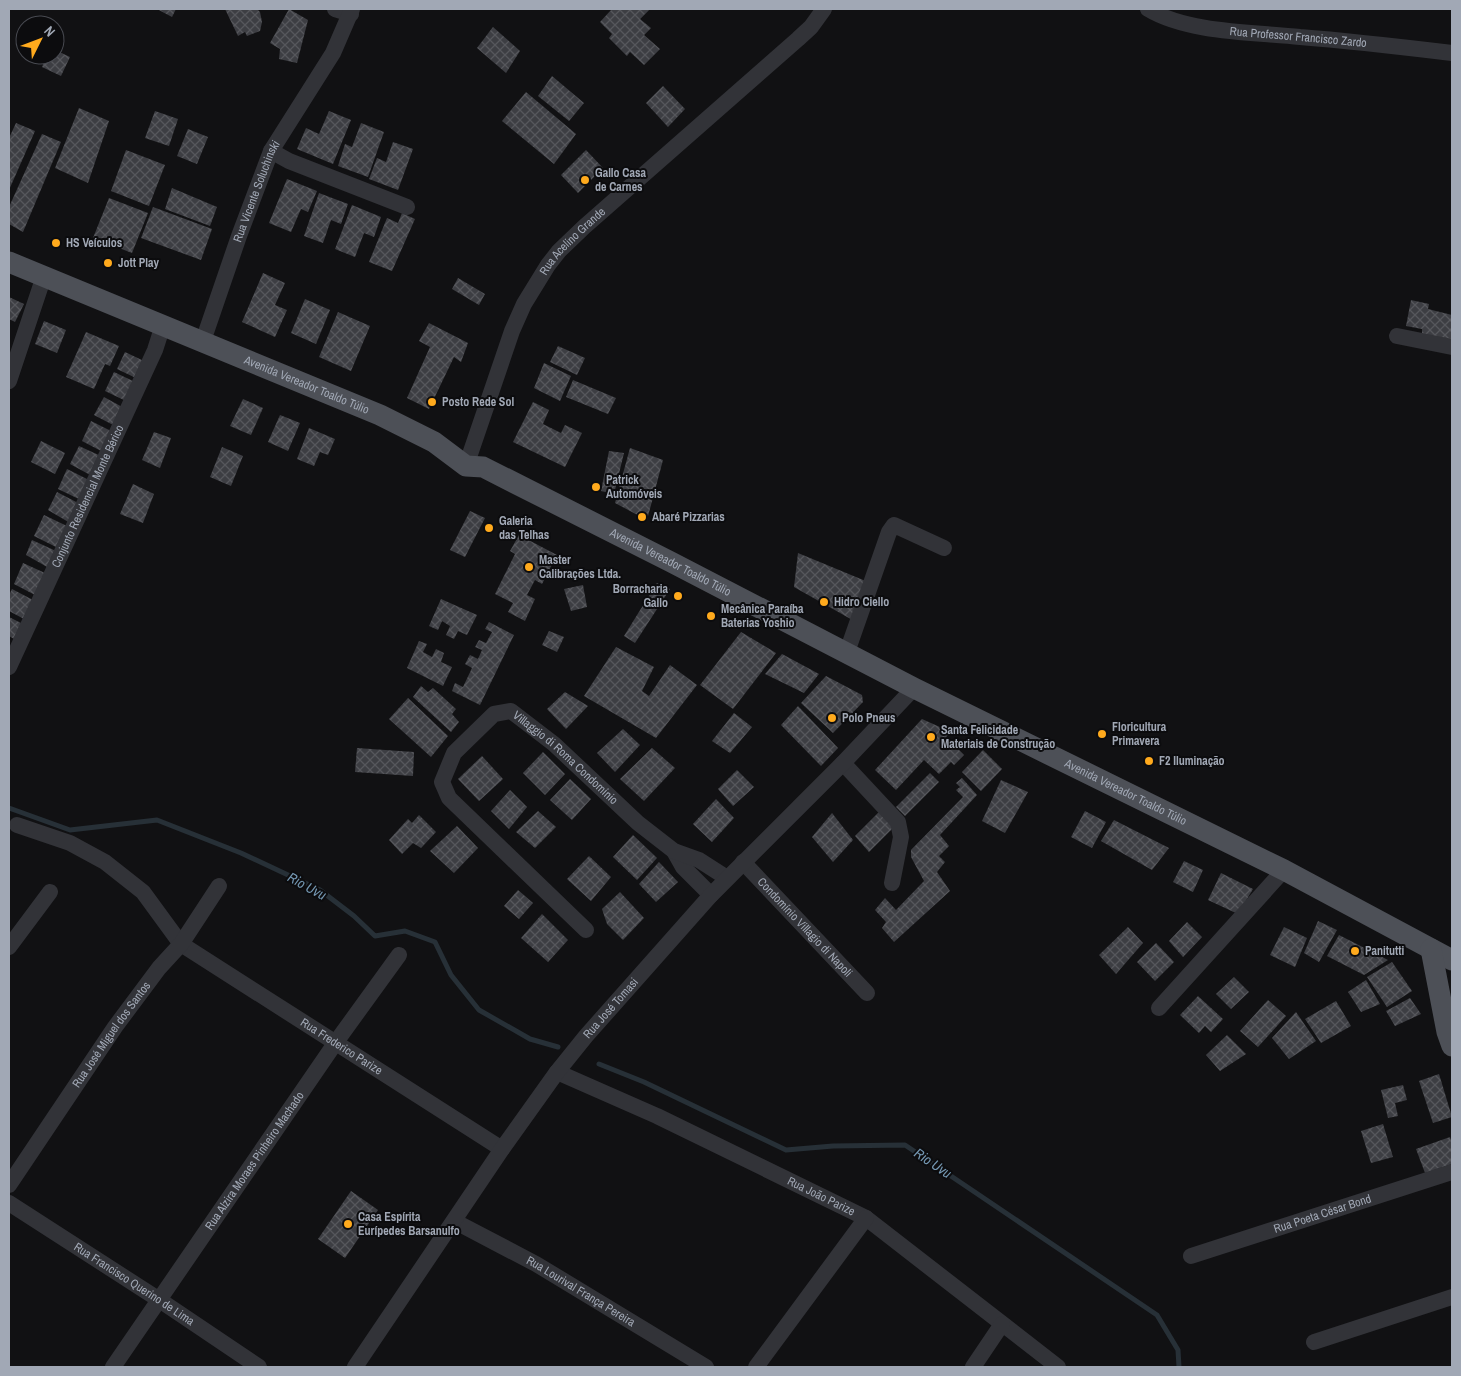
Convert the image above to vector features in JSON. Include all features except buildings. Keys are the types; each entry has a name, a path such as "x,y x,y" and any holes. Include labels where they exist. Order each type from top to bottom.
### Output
{"main road":[{"name":"Avenida Vereador Toaldo Túlio","path":"9,262 380,415 434,442 466,466 483,467 914,688 1284,870 1452,960"},
{"path":"1431,949 1447,1032 1452,1046"}],"street":[{"path":"335,9 351,11"},
{"name":"Rua Acelino Grande","path":"466,466 512,331 524,304 548,265 559,251 584,227 798,39 824,9"},
{"name":"Rua Professor Francisco Zardo","path":"1148,9 1162,17 1197,27 1452,53"},
{"name":"Rua Vicente Soluchinski","path":"204,341 239,236 271,151 333,53 351,11"},
{"path":"271,151 289,160 408,207"},
{"path":"9,381 44,276"},
{"name":"Conjunto Residencial Monte Bérico","path":"9,667 155,350 163,325"},
{"path":"1397,336 1452,347"},
{"path":"847,652 889,532 894,524 944,548"},
{"name":"Rua José Tomasi","path":"355,1367 502,1149 557,1072 586,1036 727,878 843,763 914,688"},
{"name":"Villaggio di Roma Condomínio","path":"586,930 448,798 442,782 454,753 494,714 511,710 554,744 638,823 674,851 699,860 727,878"},
{"path":"843,763 898,822 901,837 892,884"},
{"path":"17,825 70,843 105,862 142,892 181,944"},
{"name":"Villaggio di Roma Condomínio","path":"674,851 683,867 712,895"},
{"name":"Condomínio Villagio di Napoli","path":"743,862 867,993"},
{"path":"1159,1008 1284,870"},
{"name":"Rua José Miguel dos Santos","path":"9,1186 115,1027 159,968 181,944 219,886"},
{"path":"9,947 50,892"},
{"name":"Rua Frederico Parize","path":"181,944 502,1149"},
{"name":"Rua Alzira Moraes Pinheiro Machado","path":"113,1367 336,1042 399,955"},
{"name":"Rua João Parize","path":"557,1072 657,1116 866,1218 1058,1367"},
{"name":"Rua Poeta César Bond","path":"1191,1256 1452,1172"},
{"name":"Rua Francisco Querino de Lima","path":"9,1203 259,1367"},
{"path":"756,1367 866,1218"},
{"name":"Rua Lourival França Pereira","path":"454,1221 536,1264 706,1367"},
{"path":"1314,1342 1452,1297"},
{"path":"973,1367 1002,1324"}],"waterway":[{"name":"Rio Uvu","path":"9,808 70,830 157,820 241,853 320,890 354,916 375,936 405,931 435,942 451,975 479,1010 530,1039 558,1047"},
{"name":"Rio Uvu","path":"599,1064 644,1082 786,1150 833,1146 905,1145 1157,1315 1178,1350 1179,1367"}],"place":[{"name":"Gallo Casa de Carnes","path":"585,180"},
{"name":"HS Veículos","path":"56,243"},
{"name":"Jott Play","path":"108,263"},
{"name":"Posto Rede Sol","path":"432,402"},
{"name":"Patrick Automóveis","path":"596,487"},
{"name":"Abaré Pizzarias","path":"642,517"},
{"name":"Galeria das Telhas","path":"489,528"},
{"name":"Master Calibrações Ltda.","path":"529,567"},
{"name":"Borracharia Gallo","path":"678,596"},
{"name":"Hidro Ciello","path":"824,602"},
{"name":"Mecânica Paraíba Baterias Yoshio","path":"711,616"},
{"name":"Polo Pneus","path":"832,718"},
{"name":"Floricultura Primavera","path":"1102,734"},
{"name":"Santa Felicidade Materiais de Construção","path":"931,737"},
{"name":"F2 Iluminação","path":"1149,761"},
{"name":"Panitutti","path":"1355,951"},
{"name":"Casa Espírita Eurípedes Barsanulfo","path":"348,1224"}]}
